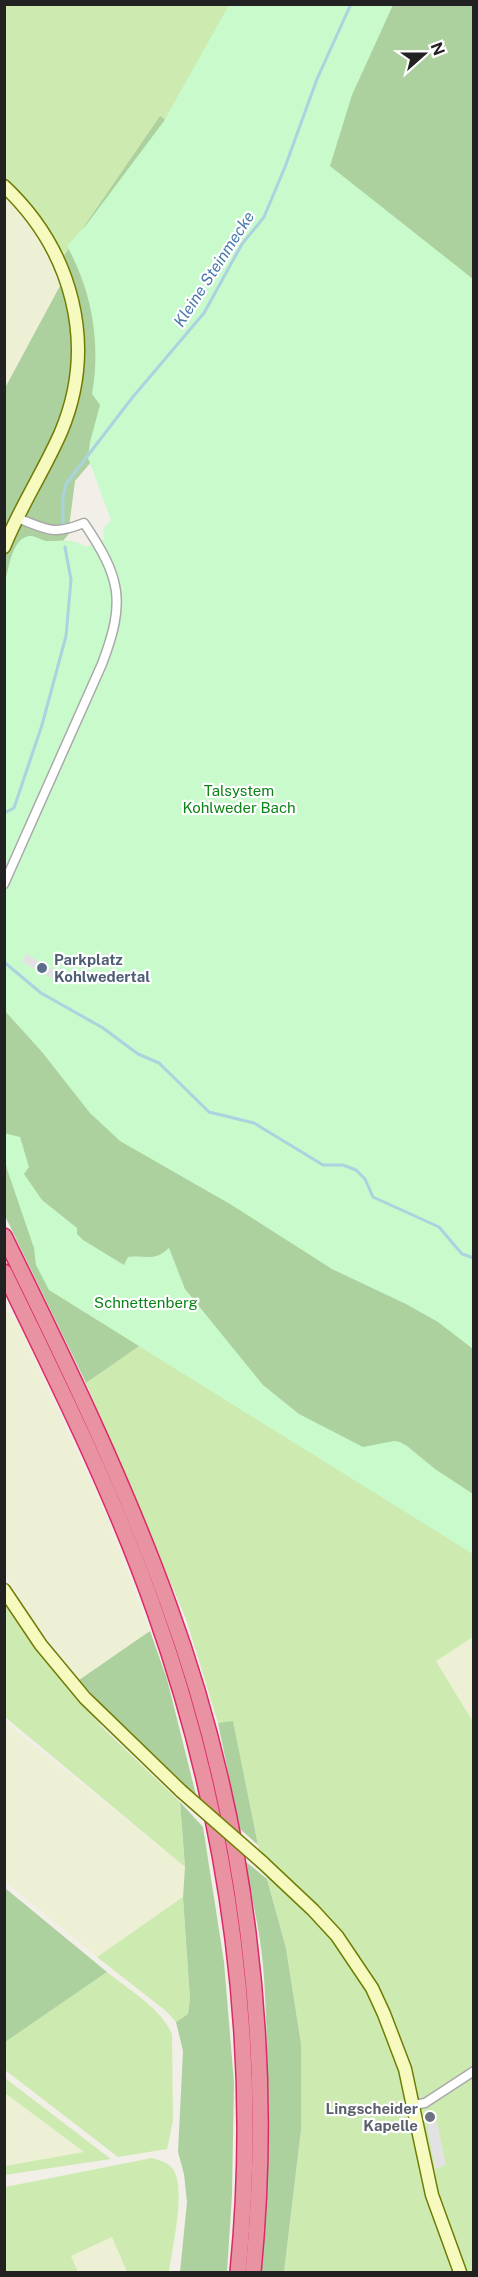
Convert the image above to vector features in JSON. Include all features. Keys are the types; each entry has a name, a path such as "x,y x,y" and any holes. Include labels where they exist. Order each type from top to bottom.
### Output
{"highway":[{"path":"4,1236 76,1383 145,1541 190,1668 214,1755 238,1865 255,1999 260,2134 253,2272"},
{"path":"4,1272 61,1389 147,1589 176,1674 210,1803 233,1935 243,2057 244,2158 238,2272"}],"street":[{"path":"4,186 39,226 60,262 74,303 79,347 76,383 66,417 4,547"},
{"path":"4,884 102,664 114,632 118,607 110,565 84,523 69,529 54,531 16,518"},
{"path":"4,1590 41,1645 104,1719 313,1910 337,1936 372,1988 405,2069 432,2195 460,2272"},
{"path":"413,2105 425,2103 474,2072"}],"green space":[{"path":"4,5 340,5 57,266 20,209 5,197"},
{"name":"Talsystem Kohlweder Bach","path":"229,5 393,5 352,95 330,166 473,279 473,1349 438,1322 332,1269 230,1204 120,1141 90,1113 42,1052 5,1011 5,582 12,553 25,537 32,536 48,541 72,541 86,547 104,539 103,529 111,520 88,458 100,405 92,394 95,375 95,337 92,318 83,281 67,246 87,224 164,121"},
{"path":"340,5 473,5 473,1087 241,286 75,481 68,535 22,590 5,580 5,388 61,284 57,266 160,116 256,183"},
{"path":"5,197 20,209 57,266 61,284 5,388"},
{"path":"5,957 473,1229 473,1546 142,1344 86,1383 5,1216"},
{"name":"Schnettenberg","path":"4,1133 20,1137 29,1167 24,1174 42,1200 77,1228 77,1234 83,1240 124,1265 128,1257 159,1255 169,1248 185,1289 263,1385 299,1414 363,1447 400,1442 473,1494 473,1554 49,1290 36,1265 34,1248 7,1169"},
{"path":"4,1306 19,1325 107,1517 150,1631 79,1680 26,1611 5,1573"},
{"path":"141,1344 473,1546 473,1637 436,1661 473,1722 473,2272 284,2272 301,2130 301,2044 286,1948 258,1845 233,1722 218,1723 186,1619 86,1383"},
{"path":"4,1599 39,1651 103,1728 180,1802 185,1867 5,1717"},
{"path":"150,1631 167,1679 196,1795 112,1716 79,1680"},
{"path":"473,1637 473,1722 436,1661"},
{"path":"4,1721 185,1867 183,1897 97,1957 5,1882"},
{"path":"233,1721 258,1845 240,1829 218,1723"},
{"path":"180,1802 203,1827 224,1962 234,2083 232,2195 227,2272 180,2272 187,2202 184,2174 178,2152 183,2051 176,2022 188,2014 190,1999 183,1897 185,1867"},
{"path":"245,1861 267,1879 286,1948 301,2044 301,2130 284,2272 259,2272 265,2157 267,2042 262,1952"},
{"path":"5,1888 107,1972 4,2042"},
{"path":"183,1897 190,1999 188,2014 176,2022 166,2011 97,1957"},
{"path":"107,1972 152,2007 167,2024 172,2034 173,2121 167,2149 118,2157 5,2070 4,2042"},
{"path":"4,2078 111,2159 5,2175 5,2166 84,2152 5,2093"},
{"path":"5,2093 84,2153 5,2166"},
{"path":"152,2158 171,2167 178,2182 178,2207 169,2272 127,2272 112,2237 71,2256 78,2272 5,2272 5,2187"},
{"path":"112,2237 127,2272 78,2272 70,2256"}],"shaded area":[{"name":"Parkplatz Kohlwedertal","path":"26,954 61,975 57,981 22,962"},
{"path":"437,2122 446,2165 435,2169 427,2125"}],"waterway":[{"name":"Kleine Steinmecke","path":"63,523 63,497 66,484 132,398 204,313 242,244 264,217 317,79 351,4"},
{"name":"Kleine Steinmecke","path":"4,813 14,808 42,725 66,636 71,580 65,547"},
{"path":"4,962 41,993 103,1028 138,1054 159,1063 209,1112 254,1123 323,1165 343,1165 356,1170 365,1179 373,1197 439,1227 462,1254 474,1258"}],"place":[{"name":"Parkplatz Kohlwedertal","path":"42,968"},
{"name":"Lingscheider Kapelle","path":"430,2117"}]}
